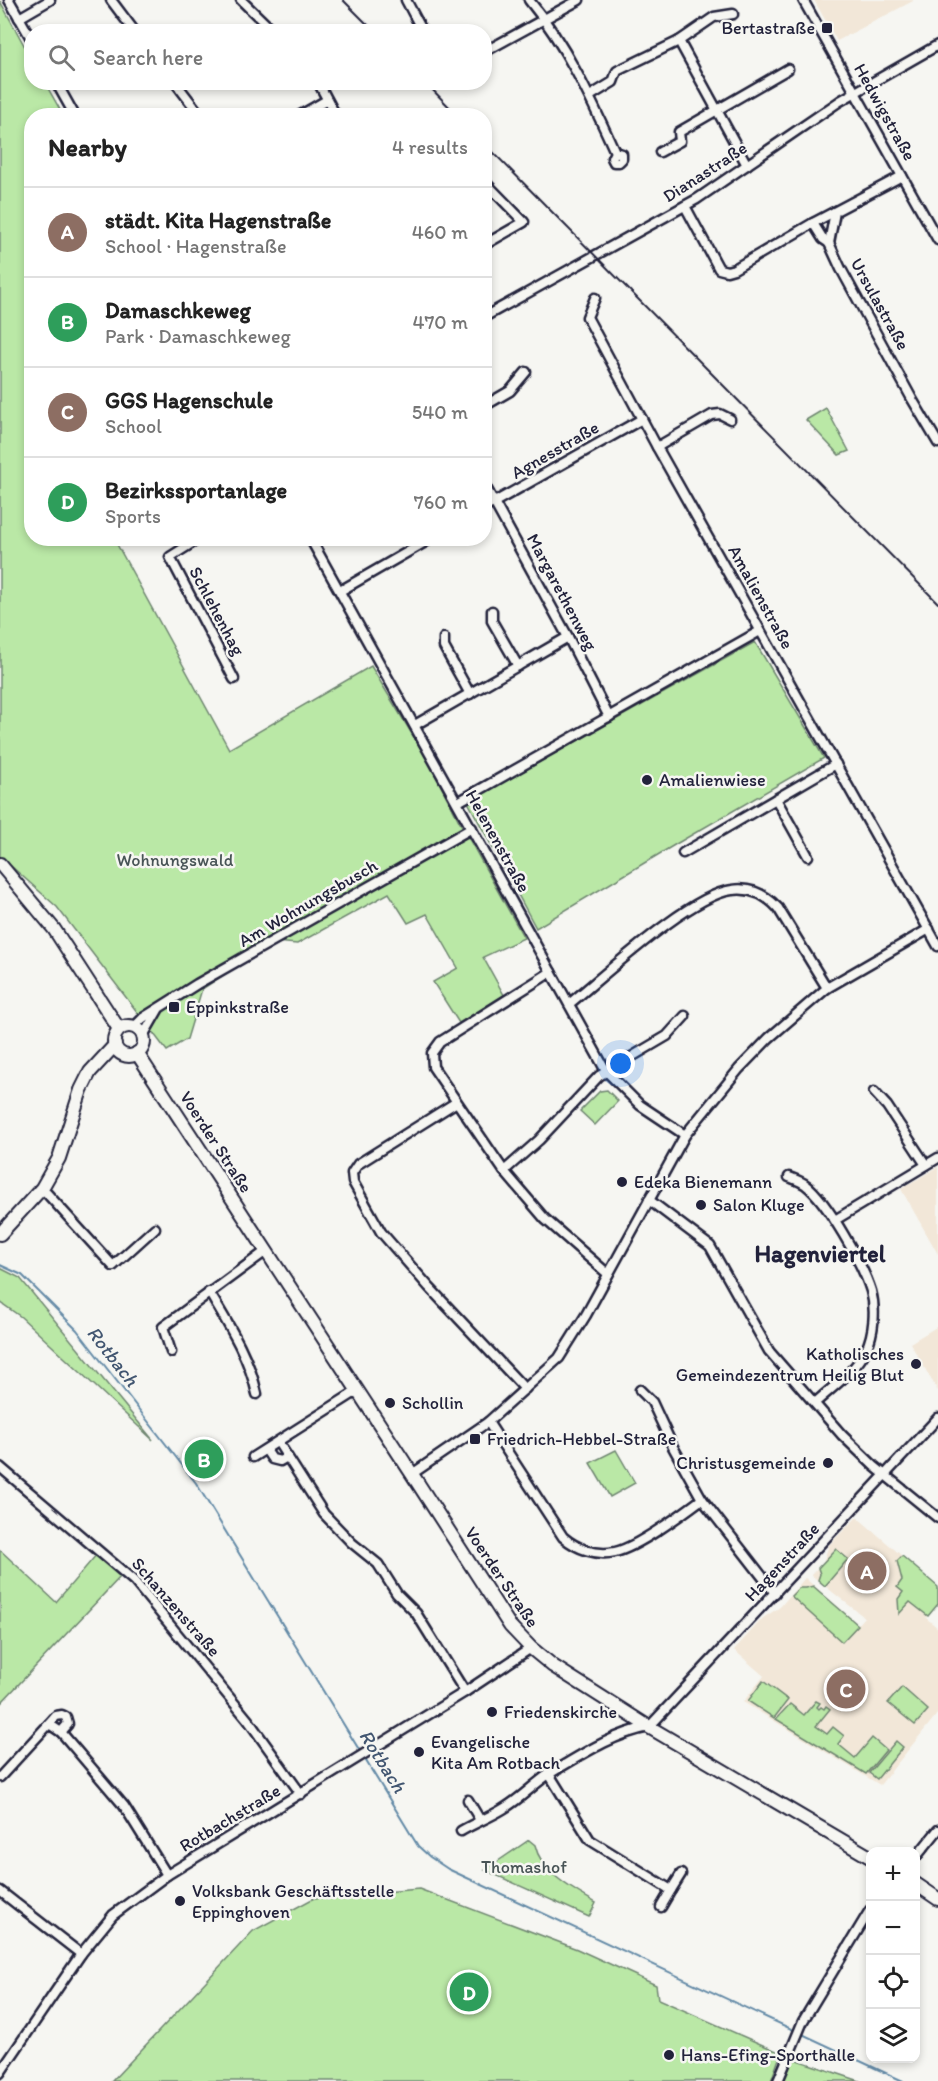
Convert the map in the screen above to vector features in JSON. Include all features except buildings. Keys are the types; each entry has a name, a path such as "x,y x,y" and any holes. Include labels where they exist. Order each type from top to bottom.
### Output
{"main road":[{"path":"0,864 54,929 120,1029"},
{"path":"126,1026 138,1031 143,1045 137,1053 130,1055 118,1049 114,1036 120,1029 126,1026"},
{"path":"0,1234 42,1188 59,1158 81,1090 90,1072 118,1049"},
{"name":"Voerder Straße","path":"137,1053 510,1626 531,1648 553,1666 649,1727 866,1855"},
{"path":"920,1887 938,1899"}],"street":[{"path":"9,0 24,26"},
{"path":"19,18 50,0"},
{"path":"111,0 129,24"},
{"path":"241,0 266,24"},
{"path":"406,0 419,24"},
{"path":"529,0 545,19 590,96 615,152"},
{"path":"492,48 579,0"},
{"name":"Hedwigstraße","path":"803,0 938,240"},
{"path":"590,96 613,82 617,71 679,41 714,17 733,14"},
{"path":"679,41 747,165"},
{"name":"Dianastraße","path":"492,313 685,206 855,93 938,45"},
{"path":"660,152 680,141 679,132 788,69"},
{"path":"60,90 71,108"},
{"path":"181,90 195,108"},
{"path":"322,90 332,108"},
{"path":"312,108 327,99"},
{"path":"685,206 719,269 727,271 902,176"},
{"path":"492,189 524,222 492,240"},
{"path":"829,243 835,212"},
{"name":"Ursulastraße","path":"813,223 823,239 829,243 841,269 938,443"},
{"name":"Amalienstraße","path":"595,298 587,318 657,447 938,946"},
{"path":"492,401 510,391 526,372"},
{"path":"657,447 712,415 720,414 730,419"},
{"name":"Agnesstraße","path":"492,504 642,419"},
{"name":"Margarethenweg","path":"492,497 609,717"},
{"name":"Schlehenhag","path":"187,546 170,557 234,679"},
{"name":"Helenenstraße","path":"315,546 416,725 606,1071 640,1105 685,1135"},
{"path":"340,591 418,546"},
{"path":"492,611 492,621 518,666"},
{"path":"458,802 760,631"},
{"path":"416,725 568,637"},
{"path":"444,638 444,647 470,694"},
{"path":"683,853 836,764"},
{"path":"776,799 808,856"},
{"name":"Am Wohnungsbusch","path":"138,1031 160,1007 472,828"},
{"path":"569,1004 669,922 710,897 731,890 758,892 778,908 827,988"},
{"path":"412,1474 488,1422 559,1358 586,1315 685,1135 746,1062 769,1038 827,988 928,929"},
{"path":"551,972 440,1042 432,1053 433,1067 455,1103 504,1171 545,1219 608,1274"},
{"path":"504,1171 540,1140 599,1076 667,1036 685,1016"},
{"path":"874,1092 887,1106 926,1165"},
{"path":"455,1103 358,1164 352,1173 353,1182 381,1232 429,1287 525,1389"},
{"path":"836,1220 938,1158"},
{"path":"789,1177 806,1185 836,1220 871,1291 873,1308 872,1333 865,1352 848,1372 814,1403"},
{"path":"42,1188 113,1266 155,1228"},
{"path":"649,1200 710,1246 769,1351 842,1435 885,1475 938,1518"},
{"path":"171,1352 163,1327 266,1251"},
{"path":"209,1292 236,1336 254,1378 257,1394"},
{"path":"640,1389 652,1402 702,1499 775,1593"},
{"path":"253,1457 357,1391"},
{"name":"Hagenstraße","path":"649,1727 938,1418"},
{"path":"488,1422 563,1537 573,1545 601,1553 616,1552 669,1523 702,1499"},
{"path":"278,1442 324,1514 352,1543 378,1564 397,1594 416,1613 465,1692"},
{"path":"266,1450 272,1459 280,1461 287,1457"},
{"name":"Schanzenstraße","path":"0,1467 134,1581 248,1720 301,1794"},
{"name":"Rotbachstraße","path":"0,2073 81,1954 113,1916 167,1875 465,1692 531,1648"},
{"path":"0,1777 56,1716 64,1716 68,1724 61,1732"},
{"path":"49,1724 61,1732 123,1806 167,1875"},
{"path":"461,1831 502,1810 549,1774 587,1751 629,1730 649,1727"},
{"path":"549,1774 590,1840 671,1890"},
{"path":"468,1800 480,1820"},
{"path":"920,1851 938,1830"},
{"path":"660,1907 681,1874"},
{"path":"0,1891 81,1954"},
{"path":"778,2081 801,2023 866,1917"}],"shaded area":[{"path":"814,0 913,0 913,1 837,41"},
{"path":"938,1167 938,1254 901,1189"},
{"path":"938,1326 938,1391 910,1343"},
{"path":"857,1517 938,1587 938,1604 926,1618 938,1628 938,1713 880,1785 743,1702 764,1676 734,1650 763,1618 780,1607 805,1578 858,1624 864,1617 811,1575 823,1562 829,1545"}],"green space":[{"name":"Wohnungswald","path":"0,1 24,45 24,90 49,90 59,108 24,108 24,546 118,546 229,749 371,666 427,759 524,938 483,957 504,995 459,1023 433,982 458,968 427,914 408,923 389,893 297,944 275,942 202,989 187,1039 167,1051 57,907 11,866 0,869"},
{"path":"826,408 849,451 839,455 806,420"},
{"name":"Amalienwiese","path":"755,642 824,758 536,928 468,802"},
{"path":"607,1090 618,1101 595,1125 580,1111 600,1091"},
{"path":"0,1268 20,1278 153,1440 21,1317 0,1302"},
{"path":"203,1443 221,1466 205,1475 189,1452"},
{"path":"616,1450 635,1483 610,1497 590,1463"},
{"path":"836,1549 848,1559 825,1586 818,1580 820,1574 818,1568"},
{"path":"0,1550 56,1602 97,1554 121,1576 0,1704"},
{"path":"902,1556 938,1587 938,1604 928,1616 910,1602 899,1614 898,1599 903,1592 897,1587 902,1580 897,1561"},
{"path":"813,1586 858,1625 842,1642 791,1596 799,1588"},
{"path":"763,1681 788,1700 774,1718 748,1701"},
{"path":"902,1687 928,1710 915,1725 888,1703"},
{"path":"816,1701 820,1703 817,1707 819,1709 821,1707 824,1709 826,1706 830,1709 816,1726 827,1734 833,1727 844,1736 838,1744 855,1758 872,1738 886,1750 866,1774 776,1719 790,1704 804,1715"},
{"path":"896,1741 903,1747 877,1779 869,1773"},
{"name":"Thomashof","path":"529,1840 535,1845 538,1855 551,1872 596,1903 589,1917 485,1870"},
{"path":"419,1889 577,1949 656,1985 658,1999 781,2053 771,2081 112,2081 253,1931 314,1898"},
{"path":"791,2058 860,2081 782,2081"}],"waterway":[{"name":"Rotbach","path":"0,1265 22,1275 77,1330 196,1483 418,1846 430,1857 448,1869 903,2081"}],"railway":[{"path":"343,0 367,24"},
{"path":"433,90 450,108"},
{"path":"492,151 938,603"}],"place":[{"name":"Bertastraße","path":"827,28"},
{"name":"Amalienwiese","path":"647,780"},
{"name":"Eppinkstraße","path":"174,1007"},
{"name":"Edeka Bienemann","path":"622,1182"},
{"name":"Salon Kluge","path":"701,1205"},
{"name":"Katholisches Gemeindezentrum Heilig Blut","path":"916,1364"},
{"name":"Schollin","path":"390,1403"},
{"name":"Friedrich-Hebbel-Straße","path":"475,1439"},
{"name":"Damaschkeweg","path":"204,1459"},
{"name":"Christusgemeinde","path":"828,1463"},
{"name":"städt. Kita Hagenstraße","path":"867,1571"},
{"name":"GGS Hagenschule","path":"846,1689"},
{"name":"Friedenskirche","path":"492,1712"},
{"name":"Evangelische Kita Am Rotbach","path":"419,1752"},
{"name":"Volksbank Geschäftsstelle Eppinghoven","path":"180,1901"},
{"name":"Bezirkssportanlage","path":"469,1992"},
{"name":"Hans-Efing-Sporthalle","path":"669,2055"}],"district":[{"name":"Hagenviertel","path":"820,1253"}]}
